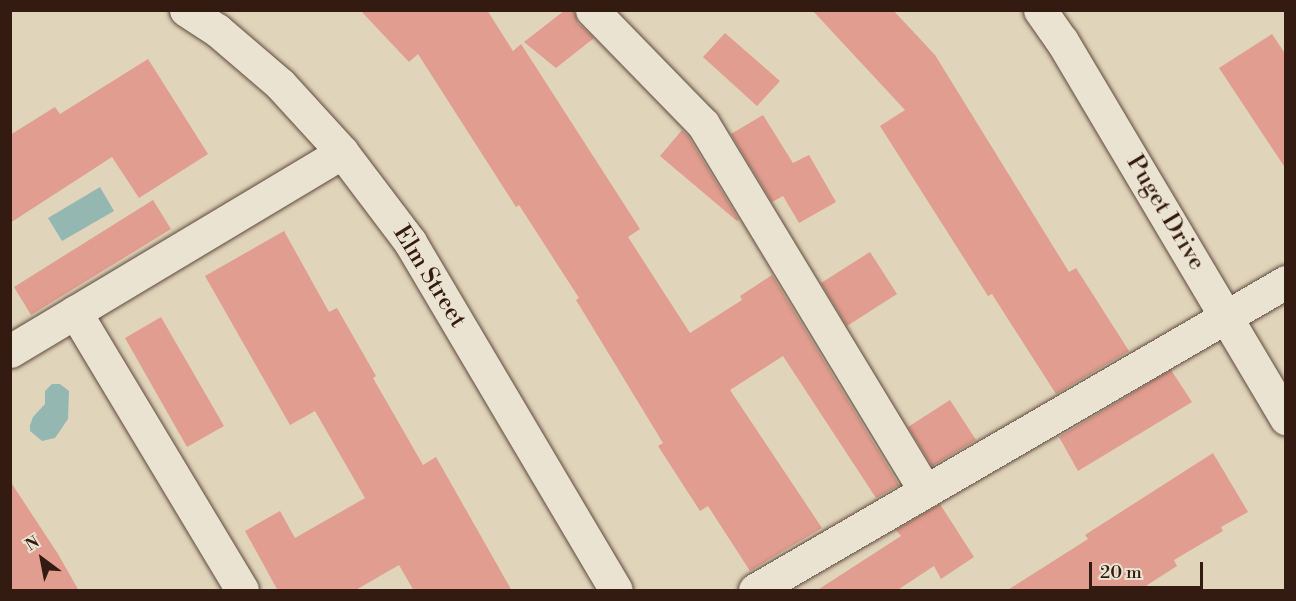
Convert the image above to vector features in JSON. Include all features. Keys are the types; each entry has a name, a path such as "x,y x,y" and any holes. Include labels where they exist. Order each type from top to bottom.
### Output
{"street":[{"name":"Elm Street","path":"186,10 217,30 280,84 342,152 410,242 616,591"},
{"path":"592,10 703,124 925,491"},
{"name":"Puget Drive","path":"1040,10 1062,41 1286,418"},
{"path":"10,351 342,152"},
{"path":"755,591 1286,282"},
{"path":"75,312 242,591"}],"water":[{"path":"100,187 114,211 62,241 48,218"},
{"path":"52,384 60,384 69,391 68,419 55,438 42,441 30,431 30,425 33,417 45,404 45,391"}],"building":[{"path":"360,10 487,10 513,51 521,44 640,229 628,237 690,333 742,300 740,296 772,275 899,485 876,498 783,356 730,390 822,528 750,571 708,506 700,511 658,446 663,443 576,300 579,298 519,205 516,207 418,54 409,62"},
{"path":"565,10 574,10 578,23 594,38 556,68 524,42"},
{"path":"812,10 893,10 935,55 1069,272 1076,268 1129,351 1056,394 992,294 988,296 880,126 905,110"},
{"path":"725,33 780,81 757,106 703,57"},
{"path":"1272,34 1286,55 1286,169 1219,68"},
{"path":"148,59 208,154 139,198 112,157 10,223 10,135 55,107 60,114"},
{"path":"763,115 793,163 809,155 836,202 799,223 783,196 772,202 731,134"},
{"path":"682,130 688,136 739,220 737,221 660,156"},
{"path":"153,200 171,229 31,315 14,287"},
{"path":"284,231 329,312 337,308 376,376 373,378 423,465 436,457 512,591 414,591 399,565 354,591 278,591 245,531 280,511 295,538 365,498 315,411 290,425 205,276"},
{"path":"870,252 897,294 847,326 821,283"},
{"path":"161,317 224,426 187,447 125,338"},
{"path":"1171,370 1192,402 1078,471 1059,437"},
{"path":"950,400 976,440 932,466 908,427"},
{"path":"1213,453 1248,512 1221,527 1223,531 1174,560 1177,566 1138,591 1006,591 1088,539 1085,535"},
{"path":"10,481 58,554 79,591 10,591"},
{"path":"940,504 974,557 941,579 934,566 896,591 816,591 901,536 896,530"}]}
